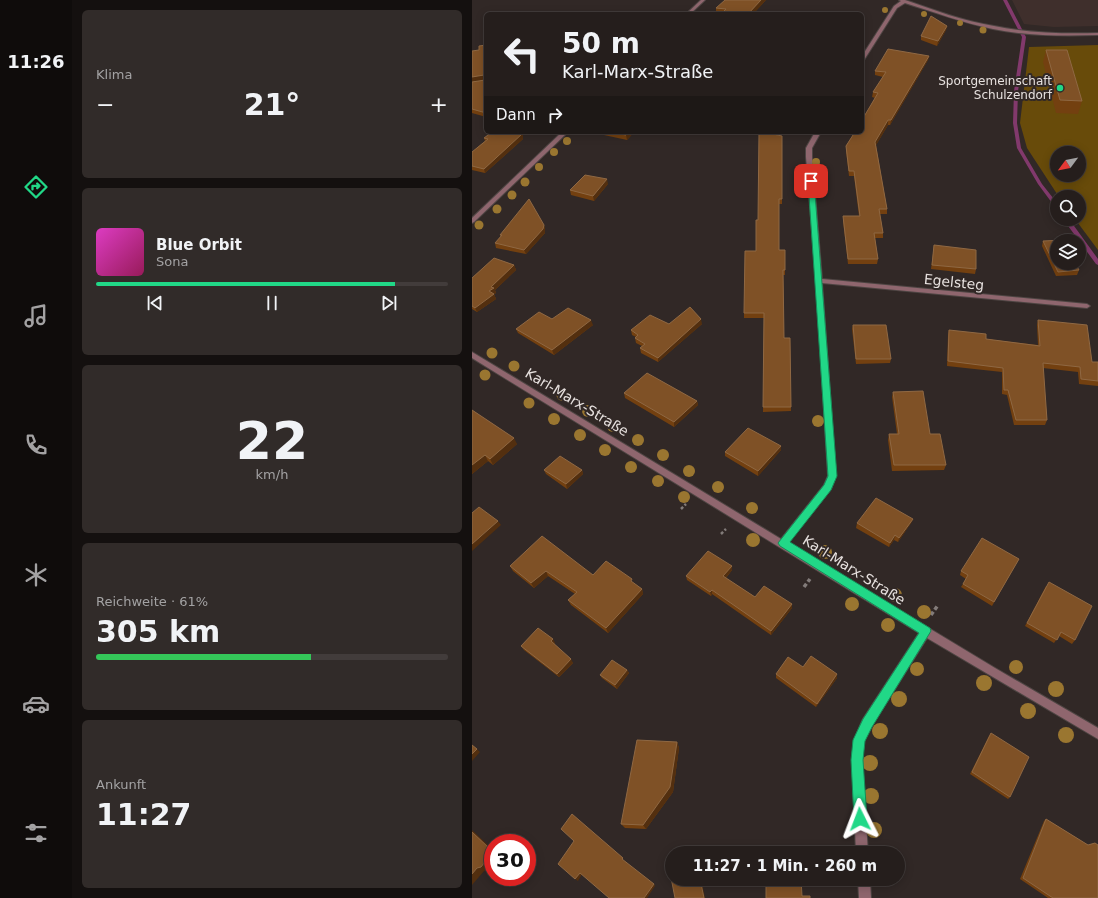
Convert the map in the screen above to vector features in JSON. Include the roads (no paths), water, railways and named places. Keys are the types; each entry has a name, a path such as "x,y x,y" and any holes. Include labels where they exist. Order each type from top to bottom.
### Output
{"street":[{"path":"690,12 703,0"},
{"path":"864,57 895,7 903,1 982,26 1040,34 1098,34"},
{"path":"472,222 563,134"},
{"path":"783,543 828,487 832,476 809,157 809,148 817,134"},
{"name":"Egelsteg","path":"819,281 1087,306"},
{"name":"Karl-Marx-Straße","path":"472,355 1098,734"},
{"path":"862,846 857,760 859,740 867,723 926,631"},
{"path":"864,886 865,898"}],"waterway":[{"path":"1005,0 1024,37 1016,91 1015,123 1019,148 1040,184 1050,197"},
{"path":"1071,226 1098,263"}],"place":[{"name":"Sportgemeinschaft Schulzendorf","path":"1060,88"}]}
